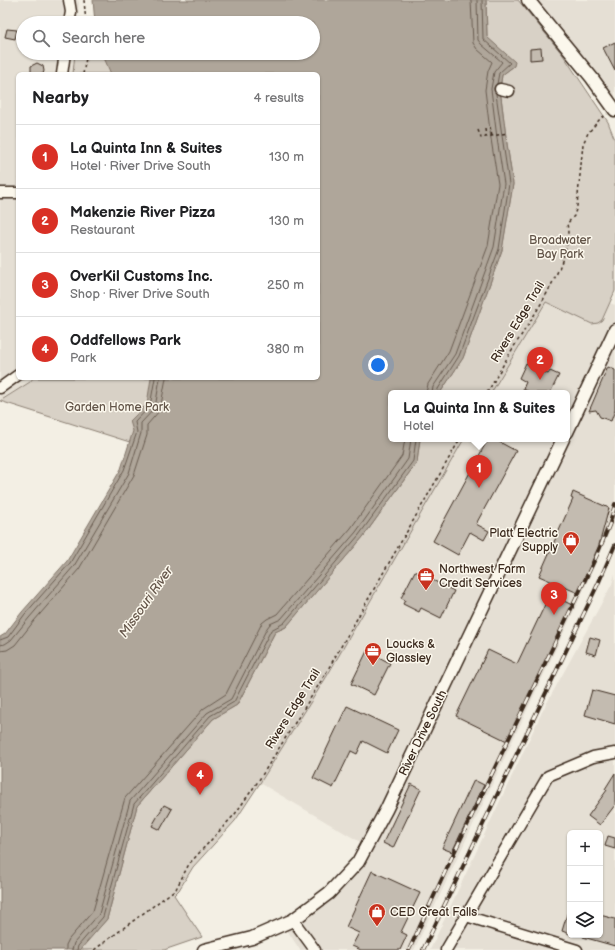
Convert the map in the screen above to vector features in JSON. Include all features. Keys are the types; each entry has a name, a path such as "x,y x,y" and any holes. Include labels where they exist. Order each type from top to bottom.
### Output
{"main road":[{"path":"528,0 592,78 615,109"},
{"path":"570,426 615,330"},
{"name":"River Drive South","path":"204,950 252,938 293,920 329,893 358,862 389,804 562,442"}],"street":[{"path":"69,0 70,16"},
{"path":"62,72 64,60"},
{"path":"0,193 16,193"},
{"path":"0,388 16,376"},
{"path":"446,950 548,776 593,757 615,753"},
{"path":"466,916 577,950"},
{"path":"293,920 315,950"}],"path":[{"path":"84,0 85,16"},
{"path":"83,72 86,60"},
{"name":"Rivers Edge Trail","path":"489,390 512,349 540,307 559,266 568,242 569,232 567,224 574,216 585,138 600,119 615,109"},
{"path":"490,127 492,136"},
{"path":"484,129 487,137"},
{"path":"478,130 481,138 508,132"},
{"name":"Rivers Edge Trail","path":"94,950 176,889 189,864 235,814 259,780 323,678 458,442"}],"shaded area":[{"path":"0,0 78,0 78,16 16,16 16,60 75,60 74,72 16,72 16,380 32,380 0,400"},
{"path":"528,0 615,0 615,110"},
{"path":"546,302 592,324 602,320 610,303 615,305 615,518 581,596 414,950 300,950 283,924 329,893 367,846 260,783 327,676 462,442 570,442 570,390 493,390"},
{"path":"615,574 615,950 430,950 542,712 612,584"}],"green space":[{"name":"Broadwater Bay Park","path":"486,0 518,0 563,55 608,122 615,140 615,291 602,320 598,323 592,324 546,302 493,390 442,390 463,358 502,250 513,184 500,89 502,75 514,66 487,37"},
{"path":"74,60 114,60 119,72 73,72"},
{"name":"Garden Home Park","path":"32,380 159,380 136,444 0,401"},
{"path":"420,442 462,442 327,676 260,783 235,821 193,867 179,890 174,895 202,937 164,950 75,950 80,949 107,919 137,806 213,719 237,705 275,632 286,627 363,537 417,462"}],"water":[{"name":"Missouri River","path":"93,0 486,0 487,37 515,62 514,66 502,75 500,89 513,184 502,250 463,358 442,390 388,390 388,442 420,442 417,462 363,537 286,627 275,632 237,705 213,719 137,806 107,919 80,950 0,950 0,637 5,634 22,612 67,561 121,469 133,431 130,421 147,404 151,380 320,380 320,72 110,72 105,60 320,60 320,16 94,16"}],"building":[{"path":"7,29 16,30 15,39 5,37"},
{"path":"615,42 615,71 603,48"},
{"path":"541,48 542,59 530,60 530,49"},
{"path":"37,63 43,66 44,72 31,72 31,66"},
{"path":"526,363 548,374 550,371 559,375 552,390 525,390 523,389 526,382 519,378"},
{"path":"608,367 615,370 615,410 611,421 600,417 596,410 589,411"},
{"path":"486,442 500,442 516,451 476,524 489,531 484,540 470,532 458,555 433,541"},
{"path":"573,492 609,508 599,545 578,593 539,576 573,499 571,498"},
{"path":"415,571 454,591 441,618 421,608 419,612 403,604 405,600 401,598"},
{"path":"550,594 572,605 507,741 456,716 488,650 517,664"},
{"path":"590,637 600,640 596,655 586,652"},
{"path":"367,651 390,663 374,695 351,684"},
{"path":"592,690 615,696 615,724 585,715"},
{"path":"347,706 398,730 387,753 363,741 357,754 351,751 333,788 313,778"},
{"path":"615,773 615,805 600,825 588,816 607,790 605,789"},
{"path":"474,780 484,785 452,852 442,848"},
{"path":"411,784 421,789 393,848 383,843"},
{"path":"164,805 172,809 160,830 152,826"},
{"path":"608,836 615,838 615,849 605,846"},
{"path":"372,871 420,893 401,932 407,935 400,950 361,950 352,946 359,933 346,927"},
{"path":"567,914 567,933 562,931"},
{"path":"603,916 615,919 615,946 587,938 603,938"}],"railway":[{"path":"409,950 597,555 610,523 615,504"},
{"path":"423,950 598,584 615,545"}],"place":[{"name":"Makenzie River Pizza","path":"540,380"},
{"name":"La Quinta Inn & Suites","path":"479,488"},
{"name":"Platt Electric Supply","path":"571,555"},
{"name":"Northwest Farm Credit Services","path":"426,591"},
{"name":"OverKil Customs Inc.","path":"554,615"},
{"name":"Loucks & Glassley","path":"373,666"},
{"name":"Oddfellows Park","path":"200,795"},
{"name":"CED Great Falls","path":"377,927"}]}
